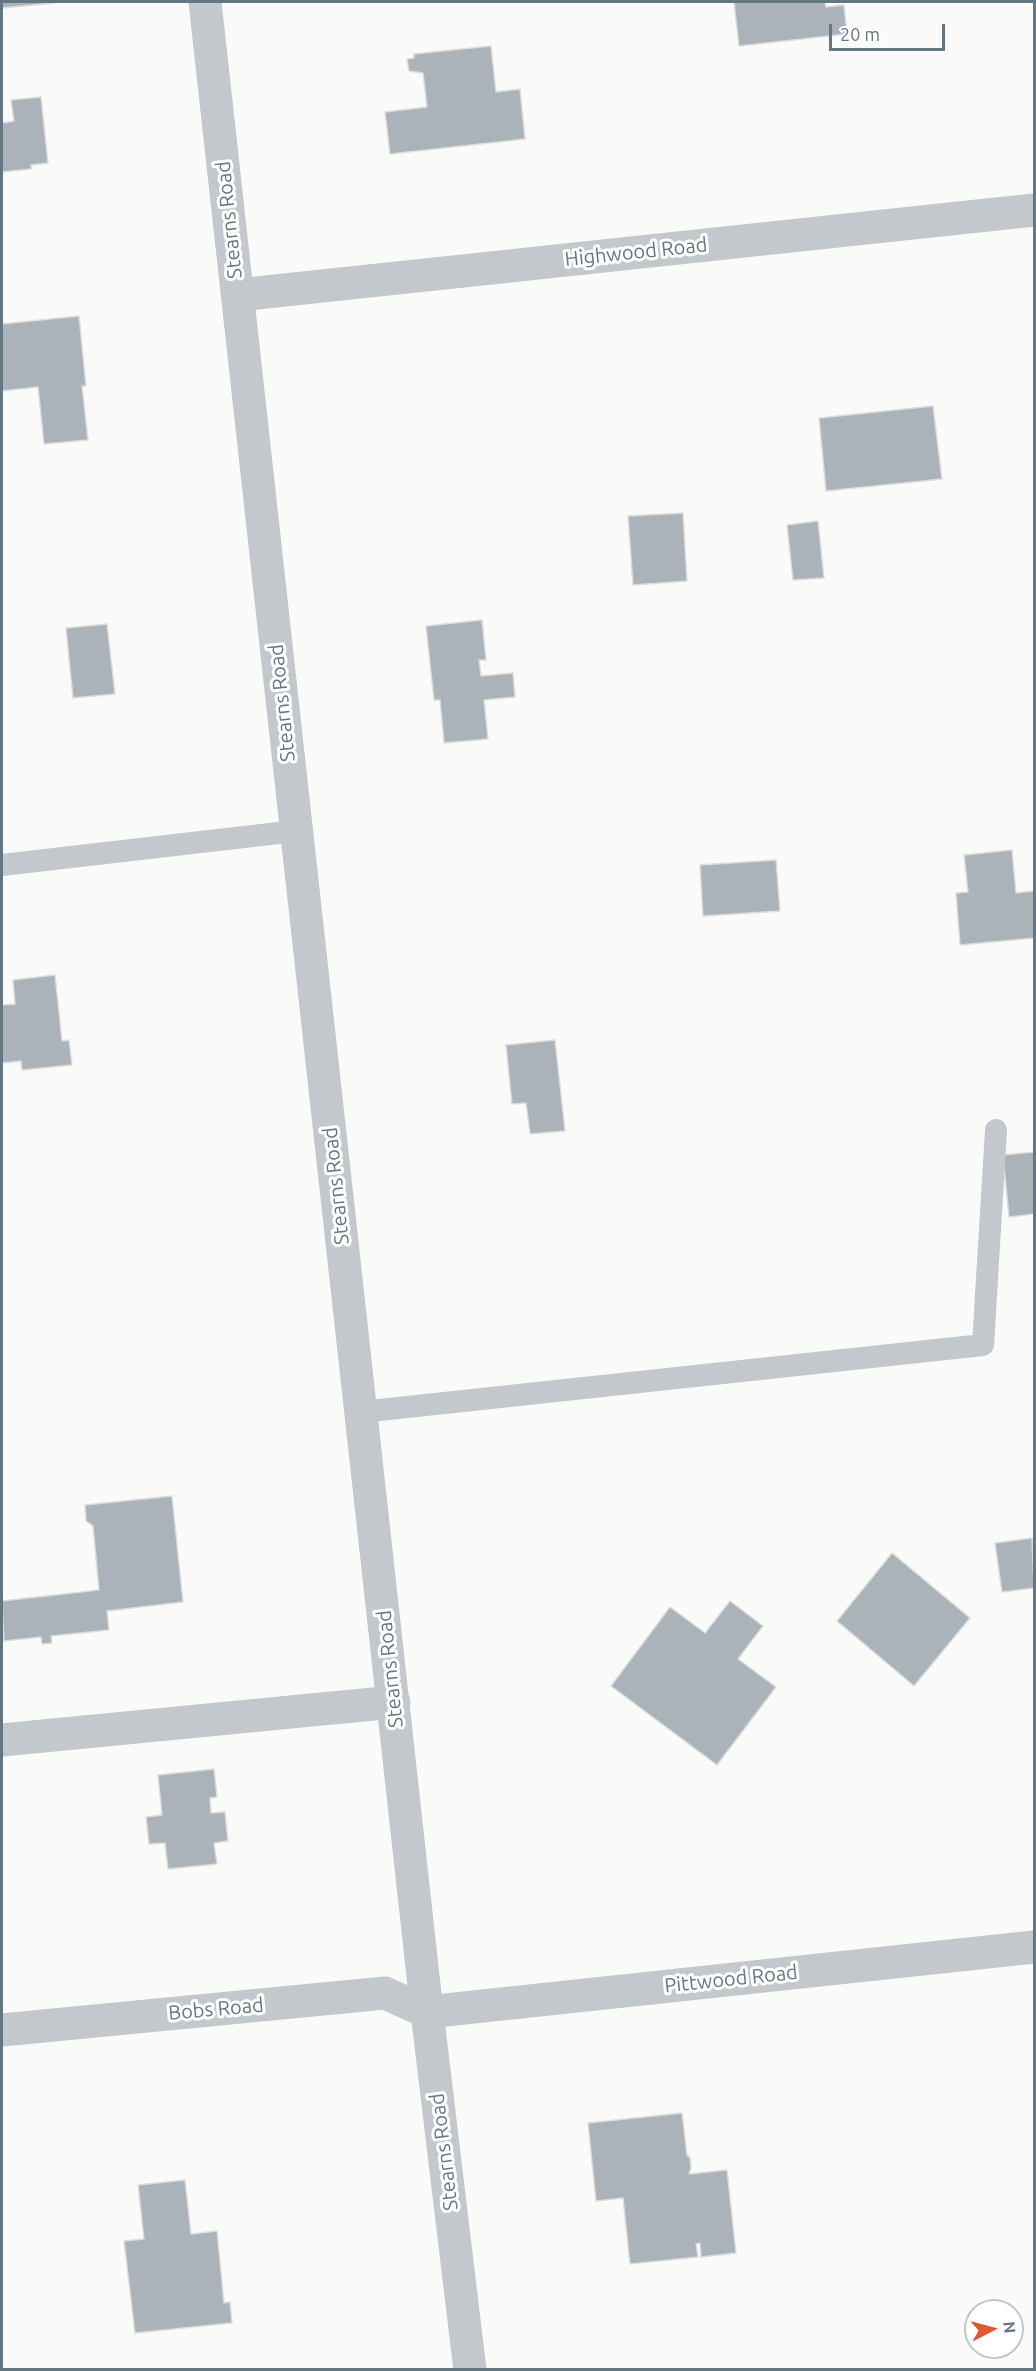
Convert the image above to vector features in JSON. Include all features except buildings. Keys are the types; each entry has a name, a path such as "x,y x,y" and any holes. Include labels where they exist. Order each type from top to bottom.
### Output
{"street":[{"name":"Stearns Road","path":"205,2 427,2012 470,2370"},
{"name":"Highwood Road","path":"238,295 1035,210"},
{"path":"2,1740 393,1702"},
{"name":"Pittwood Road","path":"427,2012 1035,1947"},
{"name":"Bobs Road","path":"2,2030 385,1993 427,2012"}],"lane":[{"path":"2,864 296,831"},
{"path":"361,1412 983,1345 996,1130"}]}
